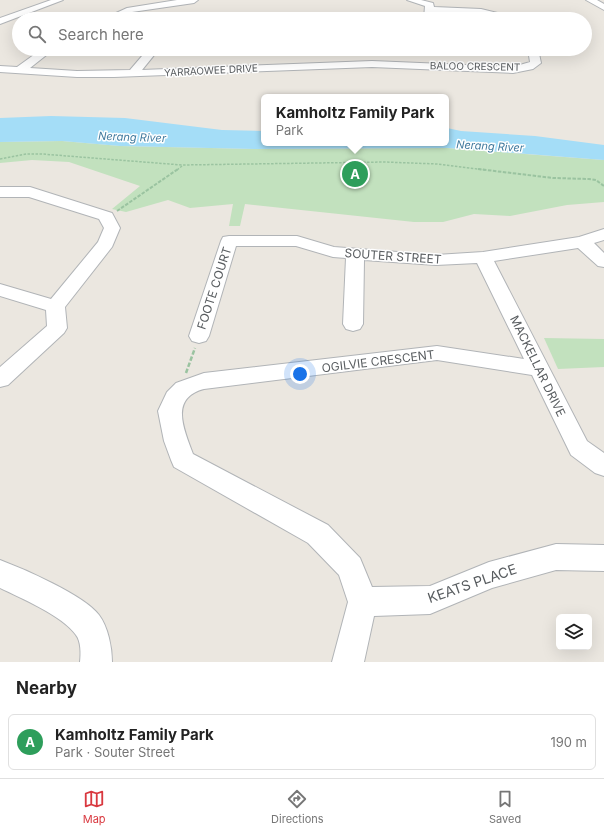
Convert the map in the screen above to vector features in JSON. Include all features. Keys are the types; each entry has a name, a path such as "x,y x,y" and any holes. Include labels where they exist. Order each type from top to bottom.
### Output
{"street":[{"path":"25,12 59,0"},
{"path":"125,12 194,0"},
{"path":"411,0 430,5 430,12"},
{"path":"590,0 604,7"},
{"path":"430,9 482,12"},
{"path":"0,21 12,17"},
{"path":"0,21 12,24"},
{"path":"20,70 39,56"},
{"path":"133,73 148,56"},
{"name":"BALOO CRESCENT","path":"423,60 512,70 524,68 536,63 534,56"},
{"name":"YARRAOWEE DRIVE","path":"0,69 78,74 133,73 423,60"},
{"path":"0,192 30,192 106,216 112,228 106,243 55,306 57,328 0,379"},
{"name":"SOUTER STREET","path":"229,240 298,241 333,252 436,260 483,257 582,242 604,234"},
{"name":"FOOTE COURT","path":"199,336 229,240"},
{"path":"582,242 604,262"},
{"path":"353,324 355,253"},
{"name":"MACKELLAR DRIVE","path":"483,257 579,448 604,466"},
{"path":"0,290 55,306"},
{"name":"OGILVIE CRESCENT","path":"363,602 350,567 318,534 183,460 176,441 169,411 179,394 191,385 209,380 232,379 437,353 540,369"},
{"name":"KEATS PLACE","path":"363,602 430,600 489,576 556,557 604,558"},
{"path":"0,573 68,609 88,625 97,655 96,662"},
{"path":"348,662 363,602"}],"path":[{"path":"0,159 26,154 42,154 182,165 384,162 437,164 553,178 590,178 604,186"},
{"path":"106,216 117,211 165,179 182,165"},
{"path":"191,385 185,375 199,336"}],"green space":[{"path":"62,141 120,146 255,149 447,148 604,160 604,202 567,205 510,216 474,214 443,222 414,222 245,204 240,226 229,226 233,204 190,208 168,200 126,212 112,209 140,186 69,162 32,160 0,163 0,142"},
{"path":"544,338 604,339 604,367 558,369"}],"water":[{"name":"Nerang River","path":"51,116 125,118 222,130 261,131 261,146 449,146 449,128 461,131 535,136 604,145 604,160 448,148 255,149 120,146 62,141 0,142 0,118"}],"place":[{"name":"Kamholtz Family Park","path":"355,174"}]}
